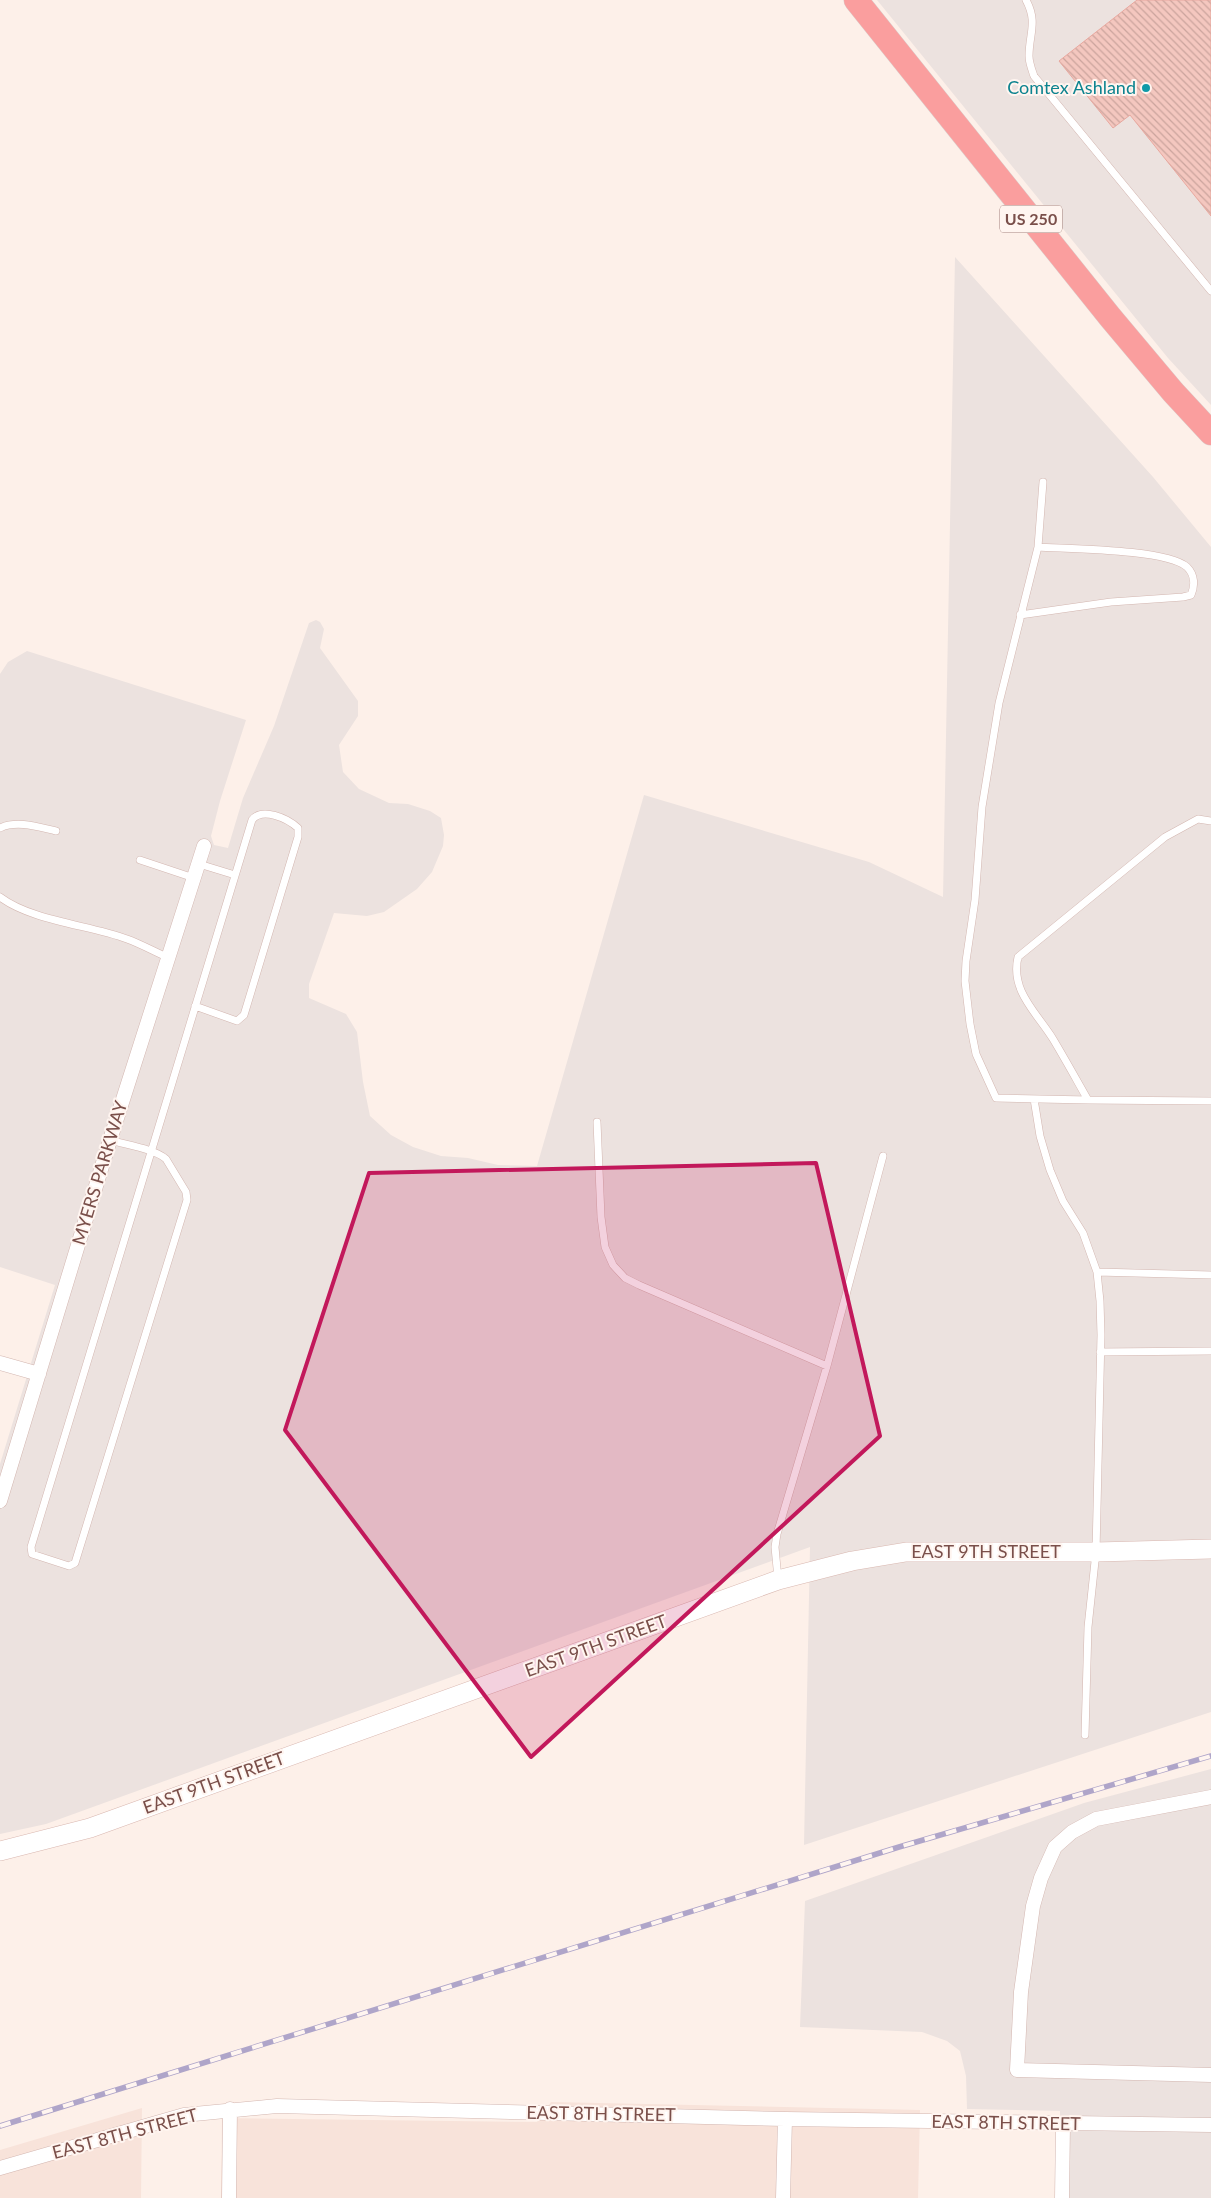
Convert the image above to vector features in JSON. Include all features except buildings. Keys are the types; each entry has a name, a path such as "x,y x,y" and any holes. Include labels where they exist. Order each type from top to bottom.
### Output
{"highway":[{"name":"US 250","path":"860,1 1110,317 1173,392 1211,433"}],"street":[{"name":"MYERS PARKWAY","path":"0,1501 110,1140 204,846"},
{"path":"0,1363 39,1374"},
{"name":"EAST 9TH STREET","path":"0,1851 90,1828 778,1580 852,1560 906,1552 1096,1552 1211,1549"},
{"path":"1211,1797 1096,1819 1072,1832 1055,1847 1041,1878 1033,1906 1021,1992 1018,2062 1018,2070 1211,2075"},
{"name":"EAST 8TH STREET","path":"0,2168 184,2115 230,2109 277,2106 784,2119 1211,2125"},
{"path":"229,2198 230,2109"},
{"path":"783,2198 784,2119"},
{"path":"1062,2198 1063,2124"}],"lane":[{"path":"1026,0 1032,14 1033,25 1028,56 1034,76 1211,291"},
{"path":"1043,482 1038,547 999,703 982,807 975,900 966,960 965,981 967,1006 976,1054 996,1098 1211,1101"},
{"path":"1020,615 1111,602 1183,597 1191,595 1195,586 1192,574 1178,561 1145,554 1038,547"},
{"path":"110,1140 151,1152 161,1155 166,1159 186,1192 187,1200 75,1562 69,1566 32,1554 31,1547 151,1152 195,1006 252,820 256,815 263,813 290,822 298,828 298,837 244,1015 237,1020 195,1006"},
{"path":"1088,1100 1052,1037 1027,1004 1018,977 1016,966 1018,957 1165,837 1198,819 1211,821"},
{"path":"0,828 8,825 22,824 56,830"},
{"path":"140,860 194,878"},
{"path":"198,864 235,875"},
{"path":"0,897 8,903 34,913 127,939 168,958"},
{"path":"1034,1099 1036,1119 1050,1170 1063,1201 1083,1233 1097,1272 1100,1302 1096,1552 1088,1627 1086,1735"},
{"path":"597,1122 602,1238 612,1265 625,1278 639,1285 827,1366"},
{"path":"778,1580 775,1547 777,1534 827,1366 883,1156"},
{"path":"1097,1272 1211,1275"},
{"path":"1100,1352 1211,1351"}],"highlighted area":[{"path":"816,1163 880,1436 531,1757 285,1430 369,1173"}],"shaded area":[{"path":"877,0 1211,0 1211,405 1168,358"},
{"path":"955,257 1153,477 1211,547 1211,1712 804,1845 810,1547 46,1824 0,1834 0,1464 55,1285 0,1267 0,674 8,662 27,651 246,720 211,836 214,845 228,848 243,798 274,726 309,623 316,620 320,622 324,629 320,648 358,701 358,716 339,745 343,772 359,789 389,803 408,804 430,811 441,818 444,835 443,846 432,872 417,889 384,912 367,916 334,913 309,984 309,998 346,1014 357,1032 363,1082 370,1116 391,1135 413,1147 441,1156 468,1158 498,1165 537,1166 644,795 869,862 943,897"},
{"path":"1211,1769 1211,2198 1059,2198 1060,2111 967,2109 966,2076 960,2051 947,2041 922,2032 800,2027 805,1901 1084,1803"},
{"path":"551,2102 920,2110 918,2198 221,2198 222,2118 537,2122"},
{"path":"142,2108 141,2198 0,2198 0,2150"}],"railway":[{"path":"0,2126 899,1847 1211,1756"}],"place":[{"name":"Comtex Ashland","path":"1146,88"}]}
